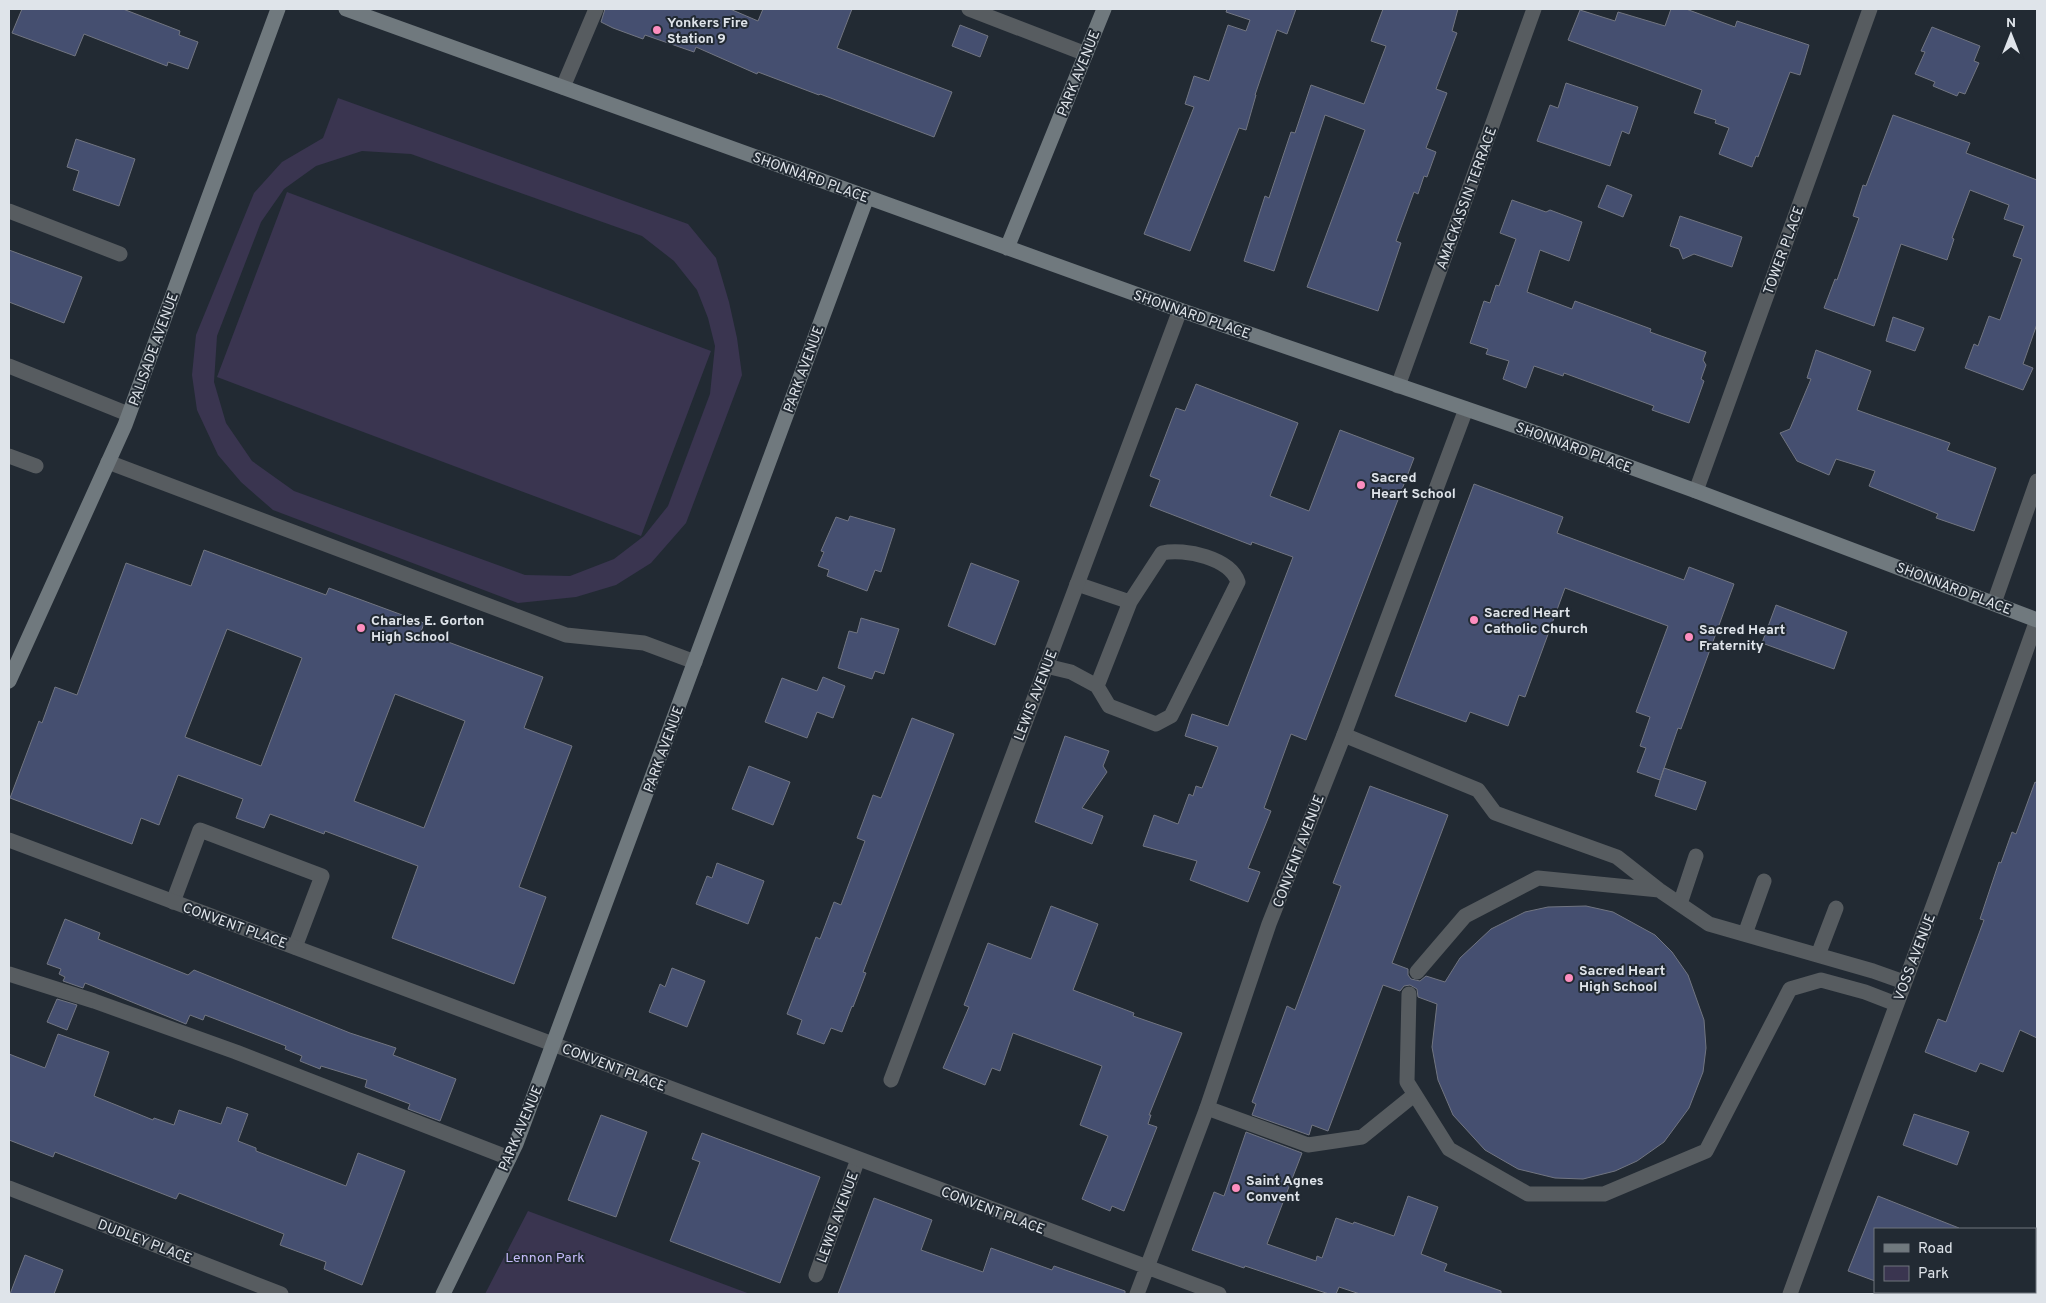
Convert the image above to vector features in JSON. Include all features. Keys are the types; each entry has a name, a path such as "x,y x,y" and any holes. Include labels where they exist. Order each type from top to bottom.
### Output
{"street":[{"name":"PALISADE AVENUE","path":"9,682 128,414 278,9"},
{"name":"SHONNARD PLACE","path":"346,9 1180,310 1696,491 2037,620"},
{"path":"563,87 596,9"},
{"path":"969,9 1086,54"},
{"name":"PARK AVENUE","path":"1007,248 1104,9"},
{"name":"AMACKASSIN TERRACE","path":"1398,386 1534,9"},
{"name":"TOWER PLACE","path":"1696,491 1870,9"},
{"name":"PARK AVENUE","path":"442,1294 510,1158 554,1045 866,197"},
{"path":"9,211 120,254"},
{"name":"LEWIS AVENUE","path":"891,1080 1180,310"},
{"path":"9,366 128,414"},
{"name":"CONVENT AVENUE","path":"1137,1294 1206,1108 1269,924 1344,734 1466,409"},
{"path":"9,456 36,466"},
{"path":"108,462 566,635 644,644 695,662"},
{"path":"1994,604 2037,481"},
{"path":"1046,666 1070,672 1097,686 1109,706 1156,724 1171,716 1238,582 1235,573 1212,558 1170,552 1162,553 1130,602 1097,686"},
{"path":"1077,584 1130,602"},
{"name":"VOSS AVENUE","path":"1790,1294 1904,982 1962,832 2037,620"},
{"path":"1344,734 1478,790 1495,813 1617,857 1659,890 1709,924 1904,982"},
{"path":"173,902 200,830 322,876 295,948"},
{"name":"CONVENT PLACE","path":"9,840 1219,1294"},
{"path":"1680,904 1696,856"},
{"path":"1418,972 1465,916 1538,878 1659,890"},
{"path":"1744,934 1764,881"},
{"path":"1818,955 1836,908"},
{"path":"9,974 94,1001 236,1052 510,1158"},
{"path":"1410,994 1407,1082 1414,1095 1449,1149 1528,1194 1604,1194 1706,1151 1790,989 1821,980 1864,992 1896,1004"},
{"path":"1206,1108 1308,1145 1362,1137 1414,1095"},
{"name":"LEWIS AVENUE","path":"816,1275 858,1159"},
{"name":"DUDLEY PLACE","path":"9,1188 280,1294"}],"green space":[{"path":"338,98 688,224 716,258 737,338 742,375 686,523 651,563 616,585 576,597 518,603 273,510 241,482 218,455 197,410 192,375 196,335 254,193 282,162 323,138","holes":["362,151 411,154 642,236 674,261 697,290 708,318 715,346 710,394 668,506 644,536 614,559 570,576 525,575 294,491 252,461 226,423 214,382 217,336 261,222 284,189 316,166"]},
{"path":"287,192 711,351 641,536 217,377"},
{"name":"Lennon Park","path":"528,1211 750,1294 485,1294"}],"building":[{"path":"22,9 123,9 180,31 179,35 198,42 188,69 168,62 167,66 84,34 75,56 12,33"},
{"path":"605,9 730,9 758,21 763,9 852,9 837,48 952,92 934,137 820,94 758,72 757,74 696,47 694,52 645,35 643,39 613,28 601,22"},
{"path":"1227,9 1296,9 1287,34 1277,30 1255,95 1246,130 1239,128 1190,251 1144,234 1194,107 1185,104 1194,76 1209,81 1228,25 1246,31 1250,20 1226,12"},
{"path":"1383,9 1458,9 1452,31 1457,33 1436,89 1447,93 1426,148 1436,152 1427,177 1424,176 1418,194 1414,192 1396,241 1401,243 1378,311 1307,287 1365,130 1325,115 1274,271 1244,261 1265,196 1269,198 1291,132 1295,133 1311,85 1364,104 1386,46 1371,41"},
{"path":"1671,9 1686,9 1735,27 1737,21 1809,45 1800,75 1790,72 1758,157 1756,156 1752,167 1719,154 1729,128 1715,123 1716,120 1694,113 1702,90 1568,40 1580,10 1615,21 1618,12 1665,26"},
{"path":"960,25 988,36 980,57 952,46"},
{"path":"1932,27 1980,46 1974,61 1979,63 1965,94 1959,92 1957,96 1933,86 1935,82 1915,74 1925,52 1921,51"},
{"path":"1566,83 1638,107 1629,134 1622,131 1610,166 1537,141 1550,105 1558,108"},
{"path":"1893,115 1970,143 1966,153 2037,180 2037,324 2023,364 2033,368 2023,390 1965,368 1974,344 1978,346 1989,316 2000,320 2022,259 2013,256 2024,226 2004,219 2009,205 1970,190 1952,238 1954,239 1947,260 1901,244 1874,326 1824,308 1835,279 1837,280 1859,218 1853,216 1863,185 1866,186"},
{"path":"76,139 135,159 119,206 73,190 79,171 67,167"},
{"path":"1607,185 1632,195 1623,217 1598,207"},
{"path":"1512,200 1546,212 1550,210 1582,222 1569,261 1540,250 1527,292 1572,309 1575,301 1651,329 1650,332 1706,352 1703,360 1706,365 1701,379 1704,381 1689,423 1652,410 1654,406 1564,373 1563,376 1534,366 1526,388 1503,379 1509,361 1486,354 1488,349 1470,343 1484,301 1490,303 1496,285 1499,286 1516,239 1500,233"},
{"path":"1680,216 1742,237 1732,267 1694,254 1683,259 1679,249 1670,246"},
{"path":"9,250 82,277 64,323 9,302"},
{"path":"1893,317 1924,328 1915,351 1886,341"},
{"path":"1816,350 1871,371 1857,410 1950,443 1947,450 1996,468 1974,531 1936,518 1938,514 1869,486 1875,471 1836,459 1829,475 1797,461 1780,433 1790,429 1811,379 1807,378"},
{"path":"1196,384 1298,423 1270,496 1309,511 1340,430 1414,458 1306,740 1291,734 1264,808 1271,811 1248,868 1260,872 1248,902 1190,880 1197,861 1143,846 1154,815 1178,824 1189,794 1193,796 1196,786 1202,788 1218,747 1185,736 1192,714 1228,726 1293,557 1252,542 1251,545 1150,506 1160,480 1150,476 1176,408 1185,411"},
{"path":"1474,484 1563,517 1557,533 1684,580 1689,567 1734,584 1681,729 1678,728 1660,780 1637,772 1646,748 1640,746 1650,717 1636,712 1668,626 1565,588 1525,697 1519,695 1508,726 1470,712 1466,722 1395,696"},
{"path":"850,516 895,529 881,572 875,570 867,591 827,576 829,570 818,566 824,552 821,551 836,517 848,521"},
{"path":"204,550 326,595 329,588 424,623 421,632 543,677 524,728 572,746 519,887 546,897 514,984 392,938 418,866 325,831 324,834 270,814 264,828 236,818 243,799 178,775 159,825 141,818 132,844 10,798 39,721 42,723 55,687 77,695 126,563 191,586","holes":["227,629 302,658 261,766 185,737","395,694 465,721 424,828 354,801"]},
{"path":"971,563 1019,581 995,645 948,626"},
{"path":"1776,605 1847,632 1834,669 1762,643"},
{"path":"861,618 899,629 884,674 875,671 872,679 838,668 849,631 857,633"},
{"path":"823,677 845,686 833,718 817,712 807,738 765,722 782,678 817,691"},
{"path":"912,718 954,734 863,972 866,973 853,1007 842,1032 831,1028 824,1044 797,1034 802,1020 787,1014 816,937 820,939 834,902 841,905 865,841 857,838 873,795 881,798"},
{"path":"1065,736 1109,751 1103,766 1107,772 1082,808 1103,816 1092,844 1035,822"},
{"path":"749,766 790,782 773,825 732,809"},
{"path":"1664,768 1706,782 1696,810 1655,796"},
{"path":"2035,782 2037,783 2037,1038 2020,1030 2003,1072 1980,1063 1976,1072 1925,1052 1938,1019 1946,1022 1984,920 1980,919 1999,862 2001,863 2012,832 2016,834"},
{"name":"Sacred Heart High School","path":"1370,786 1448,815 1392,963 1408,969 1408,975 1411,979 1420,981 1426,976 1445,982 1460,958 1491,929 1525,912 1548,907 1586,906 1613,912 1655,935 1672,952 1688,975 1704,1020 1706,1048 1703,1072 1689,1108 1664,1142 1637,1161 1615,1171 1583,1179 1555,1178 1518,1169 1485,1150 1453,1115 1438,1080 1432,1047 1437,1004 1418,997 1417,989 1410,985 1404,986 1400,991 1383,985 1328,1131 1312,1125 1309,1135 1252,1115 1256,1104 1252,1102 1287,1006 1295,1010 1341,886 1333,883"},
{"path":"717,863 764,881 748,924 696,904 707,876 712,878"},
{"path":"1051,906 1098,924 1073,990 1134,1013 1133,1016 1182,1033 1149,1115 1151,1115 1148,1124 1157,1127 1124,1211 1112,1206 1110,1211 1082,1199 1108,1136 1080,1125 1102,1066 1013,1033 1000,1071 992,1068 985,1085 943,1068 969,1007 964,1005 988,943 1031,959"},
{"path":"65,919 100,933 98,939 188,975 194,970 350,1033 396,1048 393,1055 456,1079 440,1121 408,1109 410,1104 365,1087 367,1080 321,1066 320,1069 300,1061 302,1056 285,1049 286,1046 205,1015 203,1020 190,1015 186,1024 85,983 83,988 63,981 65,977 59,974 61,969 47,964"},
{"path":"672,968 705,981 687,1027 649,1012 660,984 665,987"},
{"path":"57,999 77,1005 67,1030 47,1022"},
{"path":"58,1034 109,1052 94,1096 153,1120 154,1118 174,1125 179,1110 221,1124 227,1107 248,1114 238,1141 256,1148 256,1151 346,1186 358,1153 405,1171 362,1285 324,1269 326,1262 280,1245 284,1234 179,1193 176,1199 55,1152 53,1157 9,1140 9,1054 45,1068"},
{"path":"1914,1114 1969,1132 1957,1165 1903,1145"},
{"path":"601,1115 647,1132 616,1217 568,1200"},
{"path":"1246,1132 1302,1153 1267,1244 1316,1261 1317,1256 1322,1258 1336,1218 1353,1224 1354,1222 1394,1236 1408,1196 1438,1207 1421,1254 1447,1264 1444,1271 1501,1291 1501,1294 1360,1294 1339,1287 1336,1294 1329,1294 1192,1250 1214,1192 1224,1196"},
{"path":"702,1133 820,1177 780,1283 670,1241 700,1162 692,1159"},
{"path":"1878,1196 1959,1228 1874,1228 1874,1281 1848,1271"},
{"path":"874,1198 932,1220 921,1250 983,1272 991,1248 1052,1270 1054,1266 1125,1291 1125,1294 838,1294"},
{"path":"25,1255 63,1270 54,1294 10,1294"}],"place":[{"name":"Yonkers Fire Station 9","path":"657,30"},
{"name":"Sacred Heart School","path":"1361,485"},
{"name":"Sacred Heart Catholic Church","path":"1474,620"},
{"name":"Charles E. Gorton High School","path":"361,628"},
{"name":"Sacred Heart Fraternity","path":"1689,637"},
{"name":"Sacred Heart High School","path":"1569,978"},
{"name":"Saint Agnes Convent","path":"1236,1188"}]}
